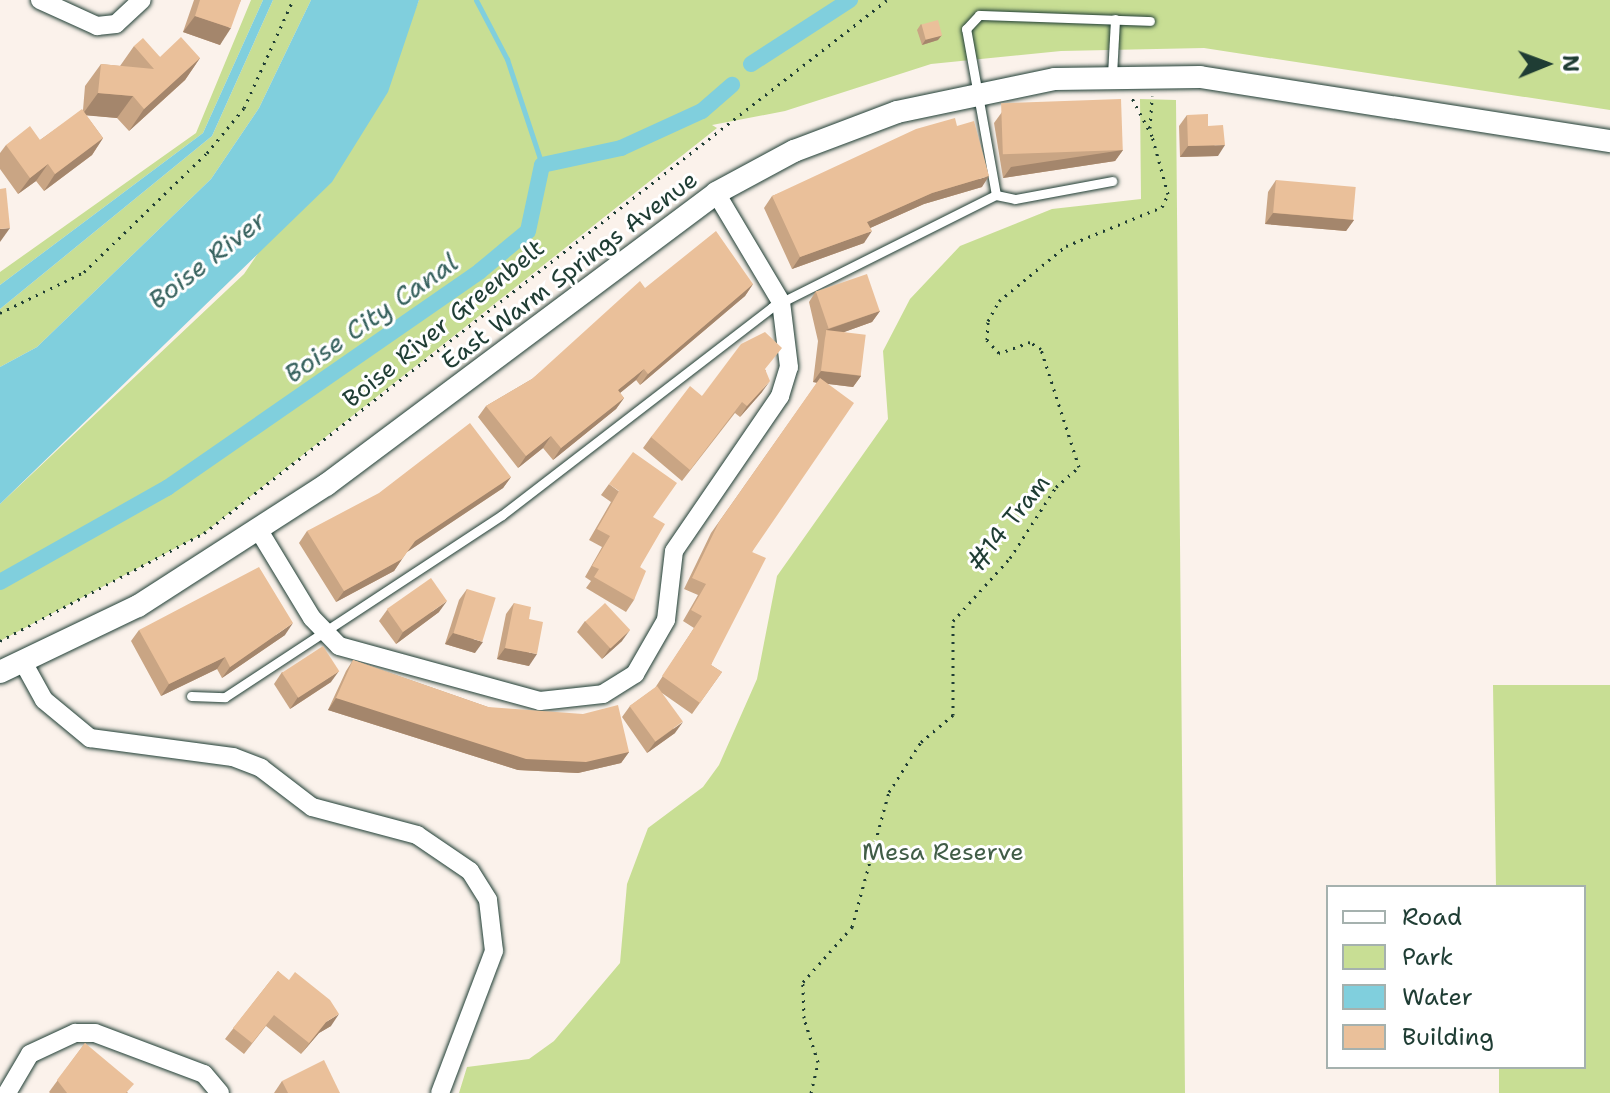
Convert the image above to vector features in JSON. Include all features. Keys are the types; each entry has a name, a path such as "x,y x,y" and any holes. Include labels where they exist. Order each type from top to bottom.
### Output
{"street":[{"path":"40,0 97,26 116,24 142,0"},
{"name":"East Warm Springs Avenue","path":"0,672 26,652 138,606 258,529 716,193 841,132 974,92 1112,75 1265,83 1610,141"},
{"path":"258,529 324,633 359,654 540,701 603,694 635,674 666,620 674,551 687,524 780,396 791,334 781,302 716,193"},
{"path":"26,652 44,700 90,738 233,757 261,768 312,807 417,835 446,848 470,871 488,900 494,951 440,1093"},
{"path":"7,1093 30,1054 75,1033 95,1033 204,1074 220,1093"}],"lane":[{"path":"996,195 974,92 966,29 979,15 1150,21"},
{"path":"1112,75 1115,19"},
{"path":"191,696 225,697 502,515 781,302 996,195 1015,199 1112,181"}],"path":[{"path":"0,313 106,253 244,108 293,0"},
{"name":"Boise River Greenbelt","path":"0,641 204,533 887,0"},
{"name":"#14 Tram","path":"1151,132 1152,76"},
{"name":"#14 Tram","path":"811,1093 818,1062 804,1018 803,982 852,927 854,898 889,792 921,742 953,715 953,621 1010,558 1056,487 1079,467 1041,349 1030,342 999,353 987,340 988,321 999,301 1066,246 1162,207 1168,194 1151,132 1131,96"},
{"path":"24,629 26,652"}],"green space":[{"path":"251,0 263,0 203,133 0,285 0,272 196,133"},
{"path":"273,0 311,0 259,108 211,179 37,347 0,367 0,309 212,136"},
{"path":"419,0 1610,0 1610,110 1204,48 1061,51 931,64 785,111 712,125 717,128 204,533 0,641 0,504 244,274 404,37"},
{"name":"Mesa Reserve","path":"1140,99 1176,100 1185,1093 459,1093 467,1067 529,1059 554,1041 620,963 627,884 648,828 703,787 719,765 757,679 777,576 888,419 883,351 910,299 960,246 1052,209 1141,199"},
{"path":"1493,685 1610,685 1610,1093 1499,1093 1499,1069 1586,1069 1586,885 1496,885"}],"water":[{"path":"263,0 273,0 212,136 0,309 0,285 203,133"},
{"name":"Boise River","path":"311,0 419,0 388,92 332,182 0,504 0,367 37,347 211,179 259,108"}],"building":[{"path":"200,0 241,0 231,28 195,16"},
{"path":"938,20 942,35 926,40 922,24"},
{"path":"181,37 200,58 144,109 133,96 98,93 101,64 154,69 134,46 143,38 160,57"},
{"path":"1121,99 1123,150 1003,154 1001,103"},
{"path":"82,109 103,138 55,174 48,164 30,178 6,145 30,126 40,140"},
{"path":"1208,114 1208,126 1223,125 1225,145 1188,146 1187,115"},
{"path":"955,118 957,126 974,121 989,176 932,193 867,222 872,231 800,257 772,196 916,129"},
{"path":"1276,180 1356,187 1353,220 1273,213"},
{"path":"6,188 10,228 0,229 0,189"},
{"path":"716,231 753,284 648,374 644,369 618,390 624,398 561,448 551,436 526,456 486,406 532,379 640,281 645,288"},
{"path":"867,274 880,311 829,328 816,292"},
{"path":"826,330 866,335 861,376 821,371"},
{"path":"765,332 782,348 765,369 770,381 747,406 742,402 690,470 651,437 690,386 702,396 741,344"},
{"path":"820,378 854,403 752,552 766,558 711,665 722,672 700,703 662,676 702,616 691,610 706,584 692,578 719,522"},
{"path":"470,423 511,477 415,541 402,559 344,591 307,531 379,493"},
{"path":"633,452 677,483 653,517 665,524 640,567 646,571 634,600 594,577 599,569 592,566 610,536 597,529 619,491 609,484"},
{"path":"259,567 293,623 230,667 225,657 169,684 139,630"},
{"path":"431,578 447,601 403,632 387,609"},
{"path":"467,589 496,598 482,642 454,633"},
{"path":"514,603 531,607 529,619 543,622 537,654 505,648"},
{"path":"605,603 630,630 610,648 585,621"},
{"path":"323,646 339,671 298,698 282,673"},
{"path":"353,660 488,707 583,714 618,705 629,752 586,762 526,759 336,698"},
{"path":"657,686 683,722 655,742 629,706"},
{"path":"278,971 289,980 295,972 330,1000 339,1014 326,1022 309,1043 274,1015 252,1043 233,1028"},
{"path":"85,1043 134,1084 126,1093 67,1093 57,1080"},
{"path":"324,1060 340,1093 288,1093 282,1081"}],"waterway":[{"path":"476,0 507,59 542,165"},
{"name":"Boise City Canal","path":"751,64 850,0"},
{"name":"Boise City Canal","path":"0,582 167,488 480,271 528,231 542,165 621,148 702,111 732,85"}]}
